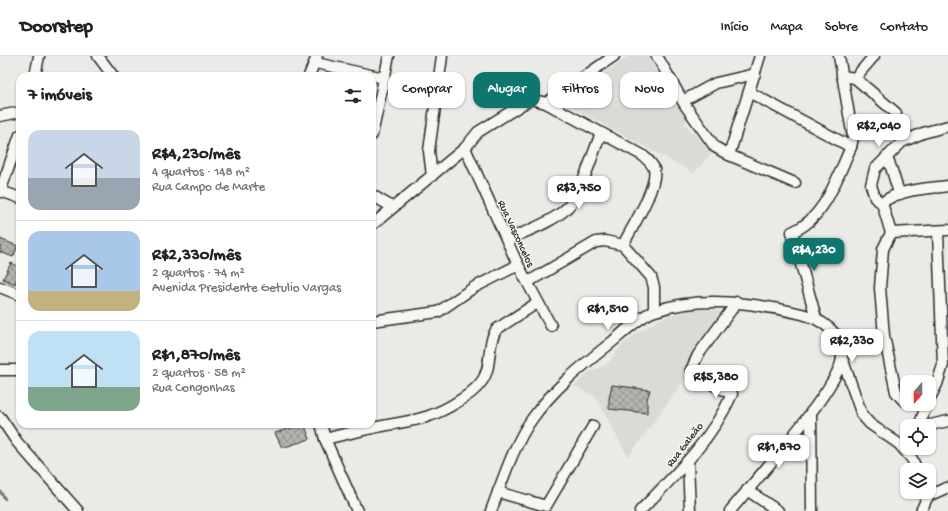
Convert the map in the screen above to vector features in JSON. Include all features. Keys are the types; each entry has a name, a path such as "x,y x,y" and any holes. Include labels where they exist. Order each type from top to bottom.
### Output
{"street":[{"path":"36,72 39,56"},
{"path":"98,56 110,72"},
{"path":"376,116 389,56"},
{"path":"432,176 429,151 442,56"},
{"path":"546,103 614,56"},
{"path":"657,56 683,101 715,148 795,183"},
{"path":"729,155 760,56"},
{"path":"816,318 792,232 802,228 827,198 854,138 838,56"},
{"path":"855,78 874,56"},
{"path":"311,72 316,60 361,72"},
{"path":"683,101 716,83 755,74"},
{"path":"376,76 384,78"},
{"path":"842,76 855,78 896,113"},
{"path":"749,92 851,147"},
{"path":"376,221 465,148 478,132 531,99 546,103 642,155 650,162 653,168 654,181 623,245"},
{"path":"0,116 16,113"},
{"path":"900,397 896,392 884,336 880,288 883,249 891,234 882,204 875,198 871,186 875,169 902,142 923,133 948,126"},
{"path":"507,240 552,218 566,208 577,193 601,133"},
{"path":"16,146 0,191 16,197"},
{"name":"Rua Vasconcelos","path":"465,148 518,265 550,326"},
{"path":"886,157 889,162 894,182 900,194"},
{"path":"882,204 889,197 948,186"},
{"path":"376,197 392,207"},
{"path":"891,234 910,231 943,231 943,365 936,386"},
{"path":"528,282 596,242 605,241 623,245 651,277 654,287 654,311"},
{"path":"376,320 438,312 474,288 518,265"},
{"path":"0,287 16,293"},
{"path":"491,511 498,492 531,420 544,403 601,351 654,311 701,303 737,302 778,308 816,318 837,335 842,358 862,415 870,424 900,443"},
{"name":"Rua Galeão","path":"640,511 688,462 727,408 732,394 699,378 691,370 691,366 737,302"},
{"path":"376,427 424,419 442,412 470,394 484,379 490,360 495,332 537,303"},
{"path":"730,511 811,412 831,384 842,358"},
{"path":"0,370 16,370"},
{"path":"811,412 812,511"},
{"path":"0,418 17,442 78,511"},
{"path":"936,424 948,421"},
{"path":"498,492 546,506 593,426"},
{"path":"322,428 325,439 357,511"},
{"path":"325,439 370,428"},
{"path":"688,462 690,511"},
{"path":"936,491 948,488"},
{"path":"747,490 778,511"},
{"path":"921,511 925,499"}],"shaded area":[{"path":"629,56 652,56 659,72 620,72 620,108 678,108 678,104 690,118 684,124 709,146 712,153 694,173 573,108 612,108 612,72 604,72"},
{"path":"690,309 716,310 721,312 688,361 686,366 688,375 628,457 596,397 574,386 589,372 604,366 611,360 621,346 637,333 662,318"}],"building":[{"path":"0,239 16,245 16,250 13,257 0,252"},
{"path":"11,263 16,265 15,284 3,279"},
{"path":"612,385 650,390 647,399 647,413 609,409 609,398"},
{"path":"290,428 306,428 310,439 282,448 275,433"}],"waterway":[{"path":"0,491 5,499"}]}
